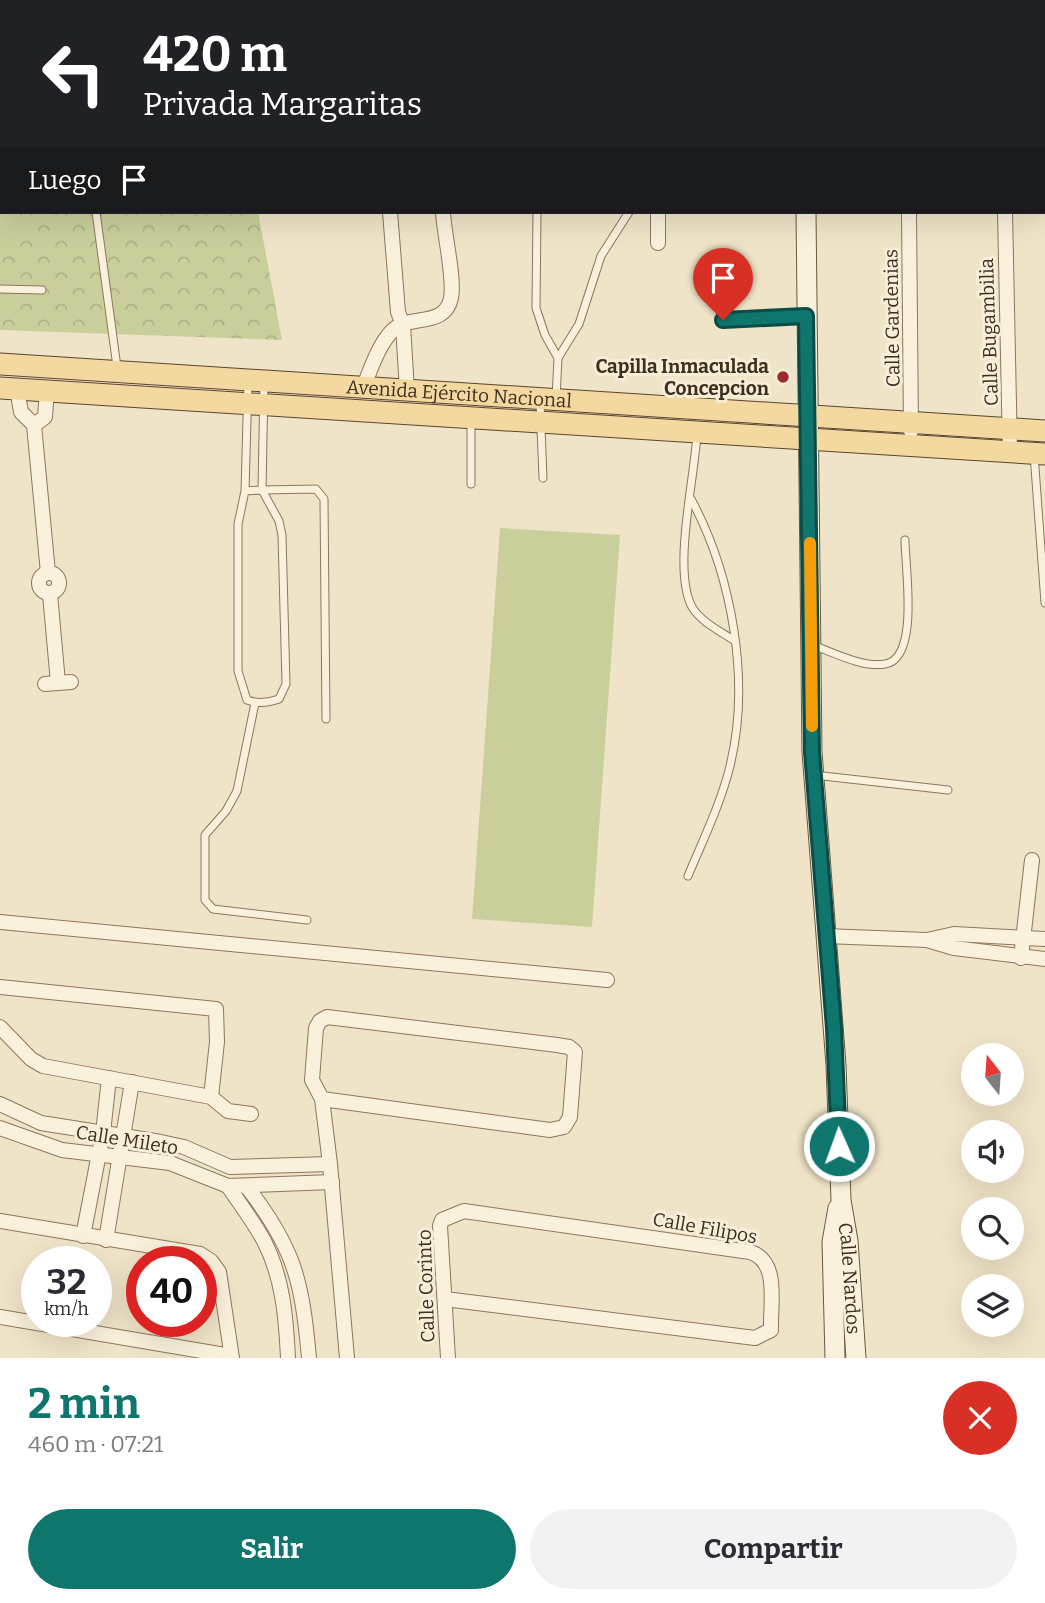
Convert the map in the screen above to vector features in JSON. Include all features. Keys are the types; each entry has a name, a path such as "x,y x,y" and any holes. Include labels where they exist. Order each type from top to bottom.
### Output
{"main road":[{"name":"Avenida Ejército Nacional","path":"0,364 117,372 256,392 471,416 1040,454"},
{"name":"Avenida Ejército Nacional","path":"9,389 256,392 363,388 1045,431"}],"street":[{"path":"390,214 398,312 403,325 407,391"},
{"path":"363,388 380,347 393,330 403,325 437,318 448,307 451,298 443,214"},
{"path":"658,214 659,243"},
{"name":"Calle Nardos","path":"806,214 814,775 836,1065 841,1200 848,1241 856,1358"},
{"name":"Calle Gardenias","path":"908,445 912,423 909,214"},
{"name":"Calle Bugambilia","path":"1005,214 1010,452"},
{"path":"723,320 806,316"},
{"path":"9,389 21,412 34,425 48,573 41,577 38,584 42,592 50,594 58,683"},
{"path":"34,425 45,417 47,390"},
{"path":"1021,958 1032,860"},
{"path":"0,922 607,981"},
{"path":"927,940 954,934 1045,939"},
{"path":"825,936 927,940 954,948 1045,959"},
{"path":"0,987 216,1009 218,1042 211,1097"},
{"path":"322,1099 550,1130 564,1127 570,1117 575,1052 569,1047 557,1045 327,1017 320,1021 316,1028 312,1080 322,1099 347,1358"},
{"path":"0,1027 31,1059 43,1066 211,1097 228,1111 251,1114"},
{"path":"83,1236 103,1133 109,1078"},
{"path":"106,1240 132,1082"},
{"name":"Calle Mileto","path":"0,1104 41,1124 184,1147 230,1167 330,1164"},
{"name":"Calle Mileto","path":"0,1128 62,1150 170,1163 228,1186 332,1182"},
{"path":"228,1186 260,1234 275,1267 283,1297 288,1358"},
{"path":"247,1186 281,1234 294,1261 303,1296 309,1358"},
{"name":"Calle Nardos","path":"835,1358 832,1241 841,1200"},
{"name":"Calle Filipos","path":"445,1299 744,1338 764,1336 771,1330 769,1264 762,1256 464,1211 448,1216"},
{"name":"Calle Corinto","path":"448,1216 440,1226 448,1358"},
{"path":"0,1221 200,1254 211,1261 219,1272 232,1357 0,1317"}],"lane":[{"path":"96,214 117,372"},
{"path":"537,214 536,308 545,335 558,358"},
{"path":"543,478 549,421 548,399 558,358 573,339 601,256 628,214"},
{"path":"0,289 42,289"},
{"path":"256,392 262,489 279,521 282,535 286,684 279,699 255,703 247,700 242,692 238,671 238,524 245,491 256,392"},
{"path":"470,395 471,484"},
{"path":"548,399 549,421"},
{"path":"699,408 685,536 688,598 698,615 735,640"},
{"path":"1040,454 1045,603"},
{"path":"245,491 310,488 321,491 324,499 327,719"},
{"path":"688,876 730,765 737,712 735,640 718,563 707,531 691,499"},
{"path":"811,645 866,663 884,664 897,660 904,650 908,631 905,540"},
{"path":"255,703 237,791 226,811 205,835 205,900 213,909 307,920"},
{"path":"814,775 948,790"}],"green space":[{"path":"0,214 258,214 282,340 0,330"},
{"path":"0,214 17,214 18,250 0,251"},
{"path":"500,528 620,535 592,927 472,919"}],"slow traffic":[{"path":"810,543 812,726"}],"place":[{"name":"Capilla Inmaculada Concepcion","path":"783,377"}],"route":[{"path":"723,320 806,316 812,752 834,1028 839,1146"}]}
